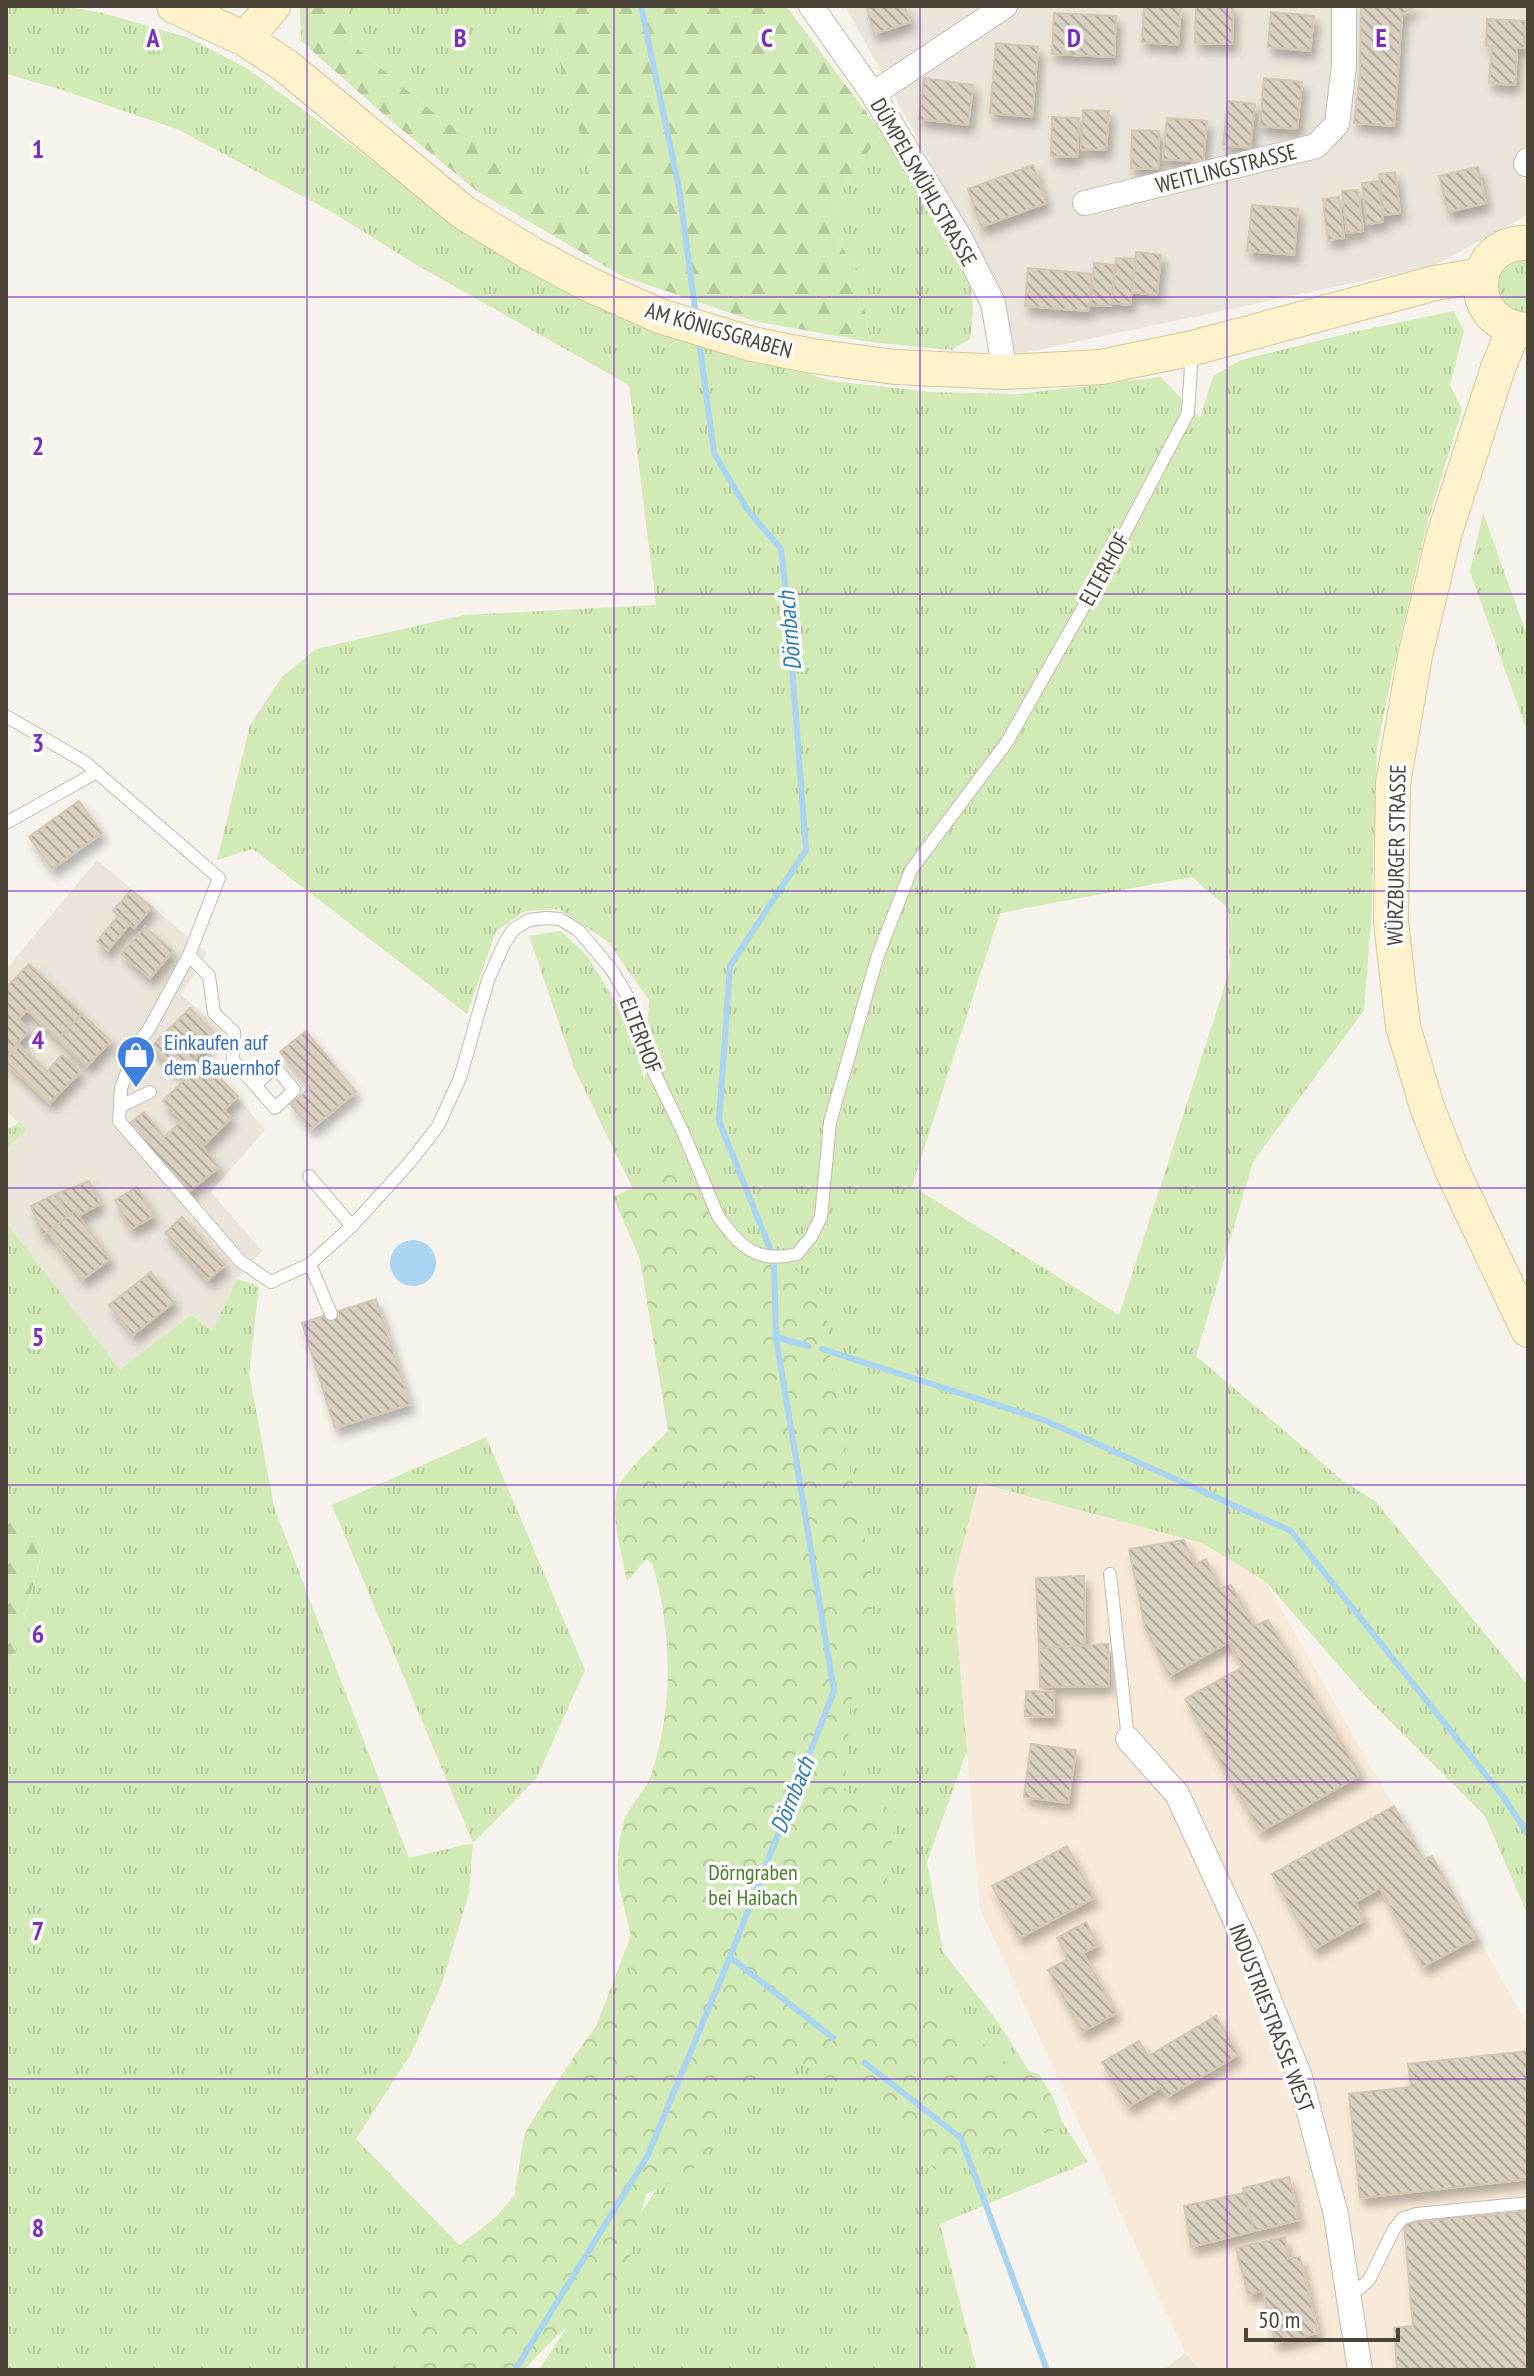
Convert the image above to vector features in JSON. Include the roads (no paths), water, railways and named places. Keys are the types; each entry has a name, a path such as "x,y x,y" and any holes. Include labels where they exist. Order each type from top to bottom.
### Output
{"street":[{"name":"AM KÖNIGSGRABEN","path":"174,6 245,39 286,66 463,212 530,253 588,284 660,316 752,344 895,367 1005,372 1101,367 1193,348 1440,282 1482,285"},
{"path":"245,39 273,6"},
{"name":"DÜMPELSMÜHLSTRASSE","path":"811,6 873,94 961,240 993,303 1005,372"},
{"path":"873,94 1005,6"},
{"name":"WEITLINGSTRASSE","path":"1085,203 1316,146 1337,124 1344,65 1344,6"},
{"path":"1515,328 1492,317 1485,307 1482,285 1491,257 1518,242 1528,243"},
{"name":"WÜRZBURGER STRASSE","path":"1515,328 1498,368 1444,535 1415,656 1393,783 1391,922 1403,1026 1427,1107 1451,1168 1528,1330"},
{"name":"INDUSTRIESTRASSE WEST","path":"1128,1739 1177,1794 1250,1952 1300,2077 1336,2215 1360,2370"}],"lane":[{"name":"ELTERHOF","path":"121,1106 119,1121 240,1261 271,1282 310,1264 352,1226 410,1162 438,1126 460,1078 488,980 505,942 514,929 529,920 560,919 578,930 612,970 629,999 654,1072 718,1216 748,1251 776,1257 797,1254 811,1237 821,1217 830,1122 877,958 911,870 1007,742 1113,555 1188,413 1193,348"},
{"path":"6,716 97,772 219,878 189,955 149,1029 138,1043 121,1088 121,1106 150,1092"},
{"path":"6,823 97,772"},
{"path":"189,955 209,976 214,1013 234,1032 233,1060 255,1085"},
{"path":"309,1176 352,1226"},
{"path":"310,1264 331,1314"},
{"path":"1110,1574 1128,1739"},
{"path":"1348,2292 1360,2288 1369,2280 1394,2229 1403,2218 1528,2203"}],"water":[{"path":"413,1240 429,1247 436,1263 429,1279 413,1286 397,1279 390,1263 397,1247"}],"waterway":[{"name":"Dörnbach","path":"641,6 679,188 696,316"},
{"name":"Dörnbach","path":"699,339 714,453 747,509 781,549 787,601 806,850 730,966 719,1121 771,1251"},
{"name":"Dörnbach","path":"515,2370 647,2157 730,1957 834,1691 776,1337 774,1264"},
{"path":"776,1337 808,1346"},
{"path":"822,1349 1044,1420 1291,1531 1502,1795 1528,1834"},
{"path":"730,1957 833,2038"},
{"path":"865,2063 961,2138 1047,2370"}],"place":[{"name":"Einkaufen auf dem Bauernhof","path":"136,1089"}],"park label":[{"name":"Dörngraben bei Haibach","path":"753,1884"}]}
